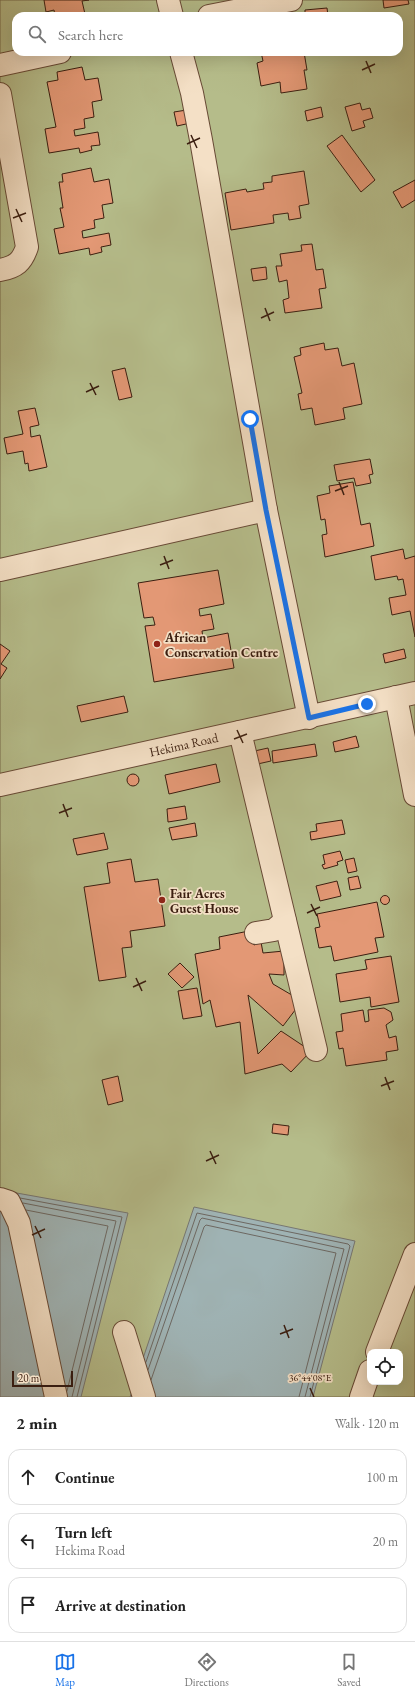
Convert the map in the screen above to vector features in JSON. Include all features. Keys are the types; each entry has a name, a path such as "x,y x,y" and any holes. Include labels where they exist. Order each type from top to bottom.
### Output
{"street":[{"path":"168,0 171,12"},
{"path":"230,12 291,0"},
{"path":"0,65 42,56"},
{"path":"182,56 192,93 201,140 266,510 309,718"},
{"path":"0,94 27,247 23,260 9,269 0,270"},
{"path":"0,570 266,510"},
{"path":"406,695 415,795"},
{"name":"Hekima Road","path":"0,785 309,718 406,695"},
{"path":"240,732 316,1050"},
{"path":"256,933 274,930 285,921"},
{"path":"0,1199 9,1202 19,1223 56,1397"},
{"path":"378,1349 415,1254"},
{"path":"124,1332 144,1397"},
{"path":"361,1397 367,1380"}],"green space":[{"path":"0,0 415,0 415,1397 0,1397"}],"water":[{"path":"0,1190 128,1213 81,1397 0,1397"},
{"path":"194,1207 355,1241 313,1397 130,1397"}],"building":[{"path":"44,0 89,0 82,1 85,12 54,12 54,10 46,12"},
{"path":"383,0 408,0 409,4 384,8"},
{"path":"327,8 328,12 305,12 305,10"},
{"path":"262,56 305,56 307,70 304,70 307,89 281,93 280,82 261,86 257,63 263,61"},
{"path":"82,67 85,80 98,78 102,100 92,102 94,117 84,119 85,128 74,130 75,136 98,132 100,145 91,146 92,150 80,153 79,148 49,153 45,129 56,127 47,82 58,80 57,72"},
{"path":"360,103 362,110 370,108 373,118 363,121 365,127 352,131 345,107"},
{"path":"321,107 323,117 307,121 305,111"},
{"path":"193,109 195,122 177,126 174,112"},
{"path":"342,135 375,180 361,192 327,146"},
{"path":"91,168 94,182 109,179 113,203 102,205 104,218 94,220 95,228 82,231 83,238 109,233 111,245 101,247 102,252 90,255 89,248 59,254 54,229 64,227 60,208 63,208 59,182 63,182 62,174"},
{"path":"304,171 309,204 299,206 301,218 289,220 288,213 273,215 274,223 231,230 225,193 246,189 247,192 264,189 263,183 272,182 272,176"},
{"path":"415,180 415,200 402,208 393,192"},
{"path":"312,244 316,270 323,269 326,288 319,289 322,308 285,313 283,300 289,298 287,280 279,282 276,266 282,266 280,254 302,251 301,245"},
{"path":"266,267 267,279 253,281 251,269"},
{"path":"324,343 325,350 338,348 342,366 354,363 362,404 343,408 345,419 315,425 312,408 301,410 298,394 302,393 294,357 301,355 300,348"},
{"path":"125,368 132,397 119,400 112,371"},
{"path":"35,408 39,425 30,427 31,437 40,435 47,467 29,471 28,463 25,464 23,451 7,454 4,438 23,434 18,411"},
{"path":"370,459 373,474 369,475 371,483 356,486 354,478 337,481 334,465"},
{"path":"353,482 361,525 370,523 374,546 325,557 322,535 327,534 325,519 321,520 317,496 330,493 329,486"},
{"path":"403,549 405,559 415,556 415,637 410,611 392,615 389,598 406,595 403,579 398,580 397,576 375,580 371,556"},
{"path":"218,570 224,604 199,609 200,616 211,614 214,629 202,631 203,638 228,633 234,668 154,682 145,626 155,625 153,617 144,618 138,583"},
{"path":"0,644 10,651 1,664 7,668 0,679"},
{"path":"404,649 406,658 385,663 383,654"},
{"path":"124,696 128,712 81,722 77,706"},
{"path":"356,736 359,747 335,752 333,742"},
{"path":"315,744 317,756 273,763 272,751"},
{"path":"268,748 271,761 253,765 250,752"},
{"path":"216,764 220,782 169,794 165,775"},
{"path":"131,774 135,774 139,780 135,786 131,786 127,782 127,778"},
{"path":"185,806 187,819 168,822 167,809"},
{"path":"342,820 345,834 311,840 310,832 317,831 316,824"},
{"path":"195,823 197,836 172,840 169,828"},
{"path":"104,833 108,849 77,855 73,839"},
{"path":"340,851 343,860 337,862 338,865 324,869 322,865 325,864 323,855"},
{"path":"354,858 357,871 348,873 345,860"},
{"path":"131,859 135,882 158,879 165,926 130,931 132,947 122,948 126,977 99,981 84,887 110,883 107,863"},
{"path":"358,876 361,888 350,890 348,878"},
{"path":"337,881 341,896 320,901 316,886"},
{"path":"385,895 390,900 385,905 380,900"},
{"path":"377,902 384,937 375,938 378,952 334,961 331,946 319,948 315,928 320,927 317,914"},
{"path":"249,931 254,945 261,942 263,953 284,951 284,975 269,974 273,984 302,1001 283,1026 248,995 258,1054 281,1031 311,1051 291,1072 282,1064 245,1074 240,1022 216,1027 210,1000 203,1004 195,954 220,949 219,937"},
{"path":"391,956 399,1002 371,1007 370,997 340,1002 336,974 367,969 365,960"},
{"path":"180,963 194,977 182,988 168,974"},
{"path":"197,988 202,1016 183,1019 178,991"},
{"path":"384,1008 391,1012 393,1020 386,1025 389,1038 396,1036 398,1050 386,1052 387,1060 346,1066 343,1048 339,1049 336,1032 343,1031 341,1014 363,1010 365,1022 369,1021 368,1010"},
{"path":"118,1076 123,1101 108,1105 102,1080"},
{"path":"273,1124 289,1126 288,1135 272,1133"}],"place":[{"name":"African Conservation Centre","path":"157,644"},
{"name":"Fair Acres Guest House","path":"162,900"}],"route":[{"path":"250,419 266,510 309,718 367,704"}]}
